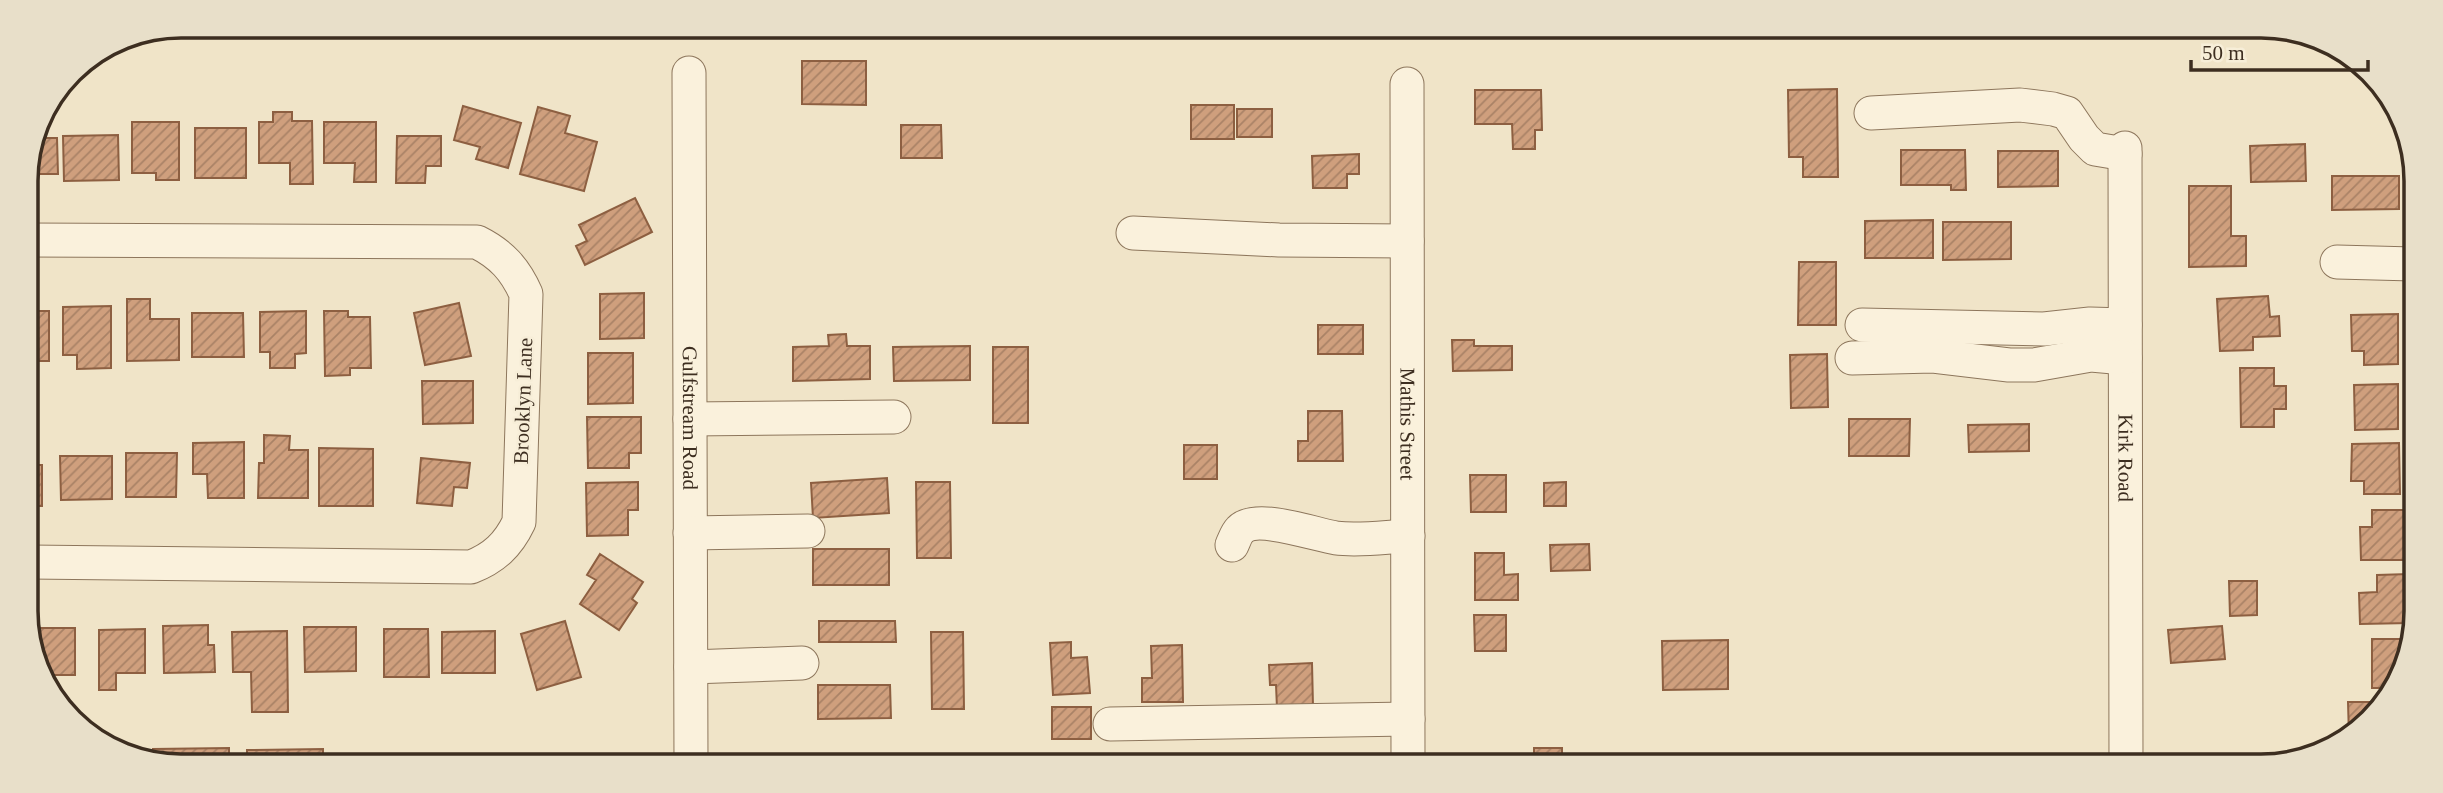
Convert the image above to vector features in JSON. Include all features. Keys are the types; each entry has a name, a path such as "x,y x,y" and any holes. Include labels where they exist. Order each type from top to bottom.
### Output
{"street":[{"name":"Gulfstream Road","path":"689,74 691,754"},
{"name":"Mathis Street","path":"1407,84 1408,754"},
{"name":"Kirk Road","path":"1871,113 2020,105 2053,108 2067,113 2095,149 2125,151 2126,754"},
{"path":"1133,233 1279,240 1408,241"},
{"name":"Brooklyn Lane","path":"38,562 471,567 486,561 512,537 519,522 526,294 508,262 477,242 39,240"},
{"path":"2337,262 2404,264"},
{"path":"1862,325 2043,329 2090,324 2125,325"},
{"path":"1852,358 1933,356 2009,365 2034,365 2091,355 2125,358"},
{"path":"690,419 894,417"},
{"path":"1232,545 1240,530 1258,525 1286,525 1336,538 1408,536"},
{"path":"691,533 808,531"},
{"path":"691,667 802,663"},
{"path":"1110,724 1408,719"}],"building":[{"path":"802,61 866,61 866,105 802,104"},
{"path":"1837,89 1838,177 1803,177 1803,157 1789,157 1788,90"},
{"path":"1475,90 1541,90 1542,130 1535,130 1535,149 1513,149 1512,124 1475,124"},
{"path":"1191,105 1234,105 1234,139 1191,139"},
{"path":"463,106 521,123 508,168 476,159 480,147 454,140"},
{"path":"538,107 570,116 565,133 597,142 584,191 520,174"},
{"path":"1237,109 1272,109 1272,137 1237,137"},
{"path":"273,112 292,112 292,121 312,121 313,184 290,184 290,163 259,163 259,122 273,122"},
{"path":"132,122 179,122 179,180 156,180 156,173 132,173"},
{"path":"324,122 376,122 376,182 354,182 355,163 324,163"},
{"path":"901,125 941,125 942,158 901,158"},
{"path":"195,128 246,128 246,178 195,178"},
{"path":"118,135 119,180 64,181 63,136"},
{"path":"397,136 441,136 441,166 426,166 425,183 396,183"},
{"path":"45,138 57,138 58,174 39,174"},
{"path":"2305,144 2306,181 2251,182 2250,146"},
{"path":"1901,150 1965,150 1966,190 1951,190 1951,185 1901,185"},
{"path":"1998,151 2058,151 2058,186 1998,187"},
{"path":"1359,154 1359,174 1347,174 1347,188 1313,188 1312,156"},
{"path":"2332,176 2399,176 2399,209 2332,210"},
{"path":"2189,186 2231,186 2231,236 2246,236 2246,266 2189,267"},
{"path":"635,198 652,232 585,265 576,246 587,241 579,225"},
{"path":"1933,220 1933,258 1865,258 1865,221"},
{"path":"1943,222 2011,222 2011,259 1943,260"},
{"path":"1799,262 1836,262 1836,325 1798,325"},
{"path":"644,293 644,338 600,339 600,294"},
{"path":"2268,296 2270,317 2279,316 2280,336 2253,337 2253,350 2220,351 2217,299"},
{"path":"127,299 150,299 150,319 179,319 179,360 127,361"},
{"path":"459,303 471,356 425,365 414,313"},
{"path":"111,306 111,368 77,369 77,355 63,355 63,307"},
{"path":"39,311 49,311 49,361 39,361"},
{"path":"306,311 306,353 295,354 295,368 270,368 270,352 260,352 260,312"},
{"path":"324,311 348,311 348,317 370,317 371,368 350,368 350,375 325,376"},
{"path":"192,313 243,313 244,357 192,357"},
{"path":"2398,314 2398,364 2364,365 2364,351 2352,351 2351,315"},
{"path":"1318,325 1363,325 1363,354 1318,354"},
{"path":"846,334 847,346 870,346 870,379 793,381 793,347 829,346 828,335"},
{"path":"1452,340 1474,340 1474,346 1512,346 1512,370 1453,371"},
{"path":"970,346 970,380 894,381 893,347"},
{"path":"993,347 1028,347 1028,423 993,423"},
{"path":"588,353 633,353 633,403 588,404"},
{"path":"1827,354 1828,407 1791,408 1790,355"},
{"path":"2240,368 2274,368 2274,386 2286,386 2286,409 2274,409 2274,427 2241,427"},
{"path":"422,381 473,381 473,423 423,424"},
{"path":"2398,384 2398,429 2355,430 2354,385"},
{"path":"1308,411 1342,411 1343,461 1298,461 1298,441 1308,441"},
{"path":"587,417 641,417 641,453 629,453 629,468 588,468"},
{"path":"1849,419 1910,419 1909,456 1849,456"},
{"path":"2029,424 2029,451 1969,452 1968,425"},
{"path":"264,435 290,436 289,450 308,450 308,498 258,498 259,463 264,463"},
{"path":"244,442 244,498 208,498 207,474 193,474 193,443"},
{"path":"2399,443 2400,494 2364,494 2364,481 2351,481 2352,444"},
{"path":"1184,445 1217,445 1217,479 1184,479"},
{"path":"319,448 373,449 373,506 319,506"},
{"path":"126,453 177,453 176,497 126,497"},
{"path":"60,456 112,456 112,499 61,500"},
{"path":"421,458 470,463 467,488 454,487 452,506 417,503"},
{"path":"38,465 42,465 42,506 38,506"},
{"path":"1470,475 1506,475 1506,512 1471,512"},
{"path":"887,478 889,513 813,518 811,483"},
{"path":"638,482 638,510 628,510 628,535 587,536 586,483"},
{"path":"916,482 950,482 951,558 917,558"},
{"path":"1566,482 1566,506 1544,506 1544,483"},
{"path":"2372,510 2404,510 2404,560 2361,560 2360,527 2372,527"},
{"path":"1589,544 1590,570 1551,571 1550,545"},
{"path":"813,549 889,549 889,585 813,585"},
{"path":"1475,553 1504,553 1504,575 1518,574 1518,600 1475,600"},
{"path":"600,554 643,582 632,599 637,603 619,630 580,604 596,580 587,575"},
{"path":"2404,574 2403,623 2360,624 2359,593 2377,592 2377,575"},
{"path":"2229,581 2257,581 2257,615 2230,616"},
{"path":"1474,615 1506,615 1506,651 1475,651"},
{"path":"565,621 581,677 537,690 521,634"},
{"path":"819,621 895,621 896,642 819,642"},
{"path":"208,625 208,645 214,645 215,672 164,673 163,626"},
{"path":"2222,626 2225,659 2171,663 2168,630"},
{"path":"304,627 356,627 356,671 305,672"},
{"path":"40,628 75,628 75,675 54,675 46,657"},
{"path":"145,629 145,673 116,673 116,690 99,690 99,630"},
{"path":"384,629 428,629 429,677 384,677"},
{"path":"287,631 288,712 252,712 251,672 233,672 232,632"},
{"path":"495,631 495,673 442,673 442,632"},
{"path":"931,632 963,632 964,709 932,709"},
{"path":"2372,639 2402,639 2390,675 2382,688 2372,688"},
{"path":"1728,640 1728,689 1663,690 1662,641"},
{"path":"1071,642 1071,658 1087,657 1090,693 1053,695 1050,643"},
{"path":"1182,645 1183,702 1142,702 1142,678 1152,678 1151,646"},
{"path":"1312,663 1313,706 1277,708 1276,685 1270,685 1269,665"},
{"path":"818,685 890,685 891,718 818,719"},
{"path":"2348,702 2372,702 2363,713 2349,724"},
{"path":"1052,707 1091,707 1091,739 1052,739"},
{"path":"229,748 229,754 163,753 153,751 153,749"},
{"path":"1534,748 1562,748 1562,754 1534,754"},
{"path":"323,749 323,754 247,754 247,750"}]}
